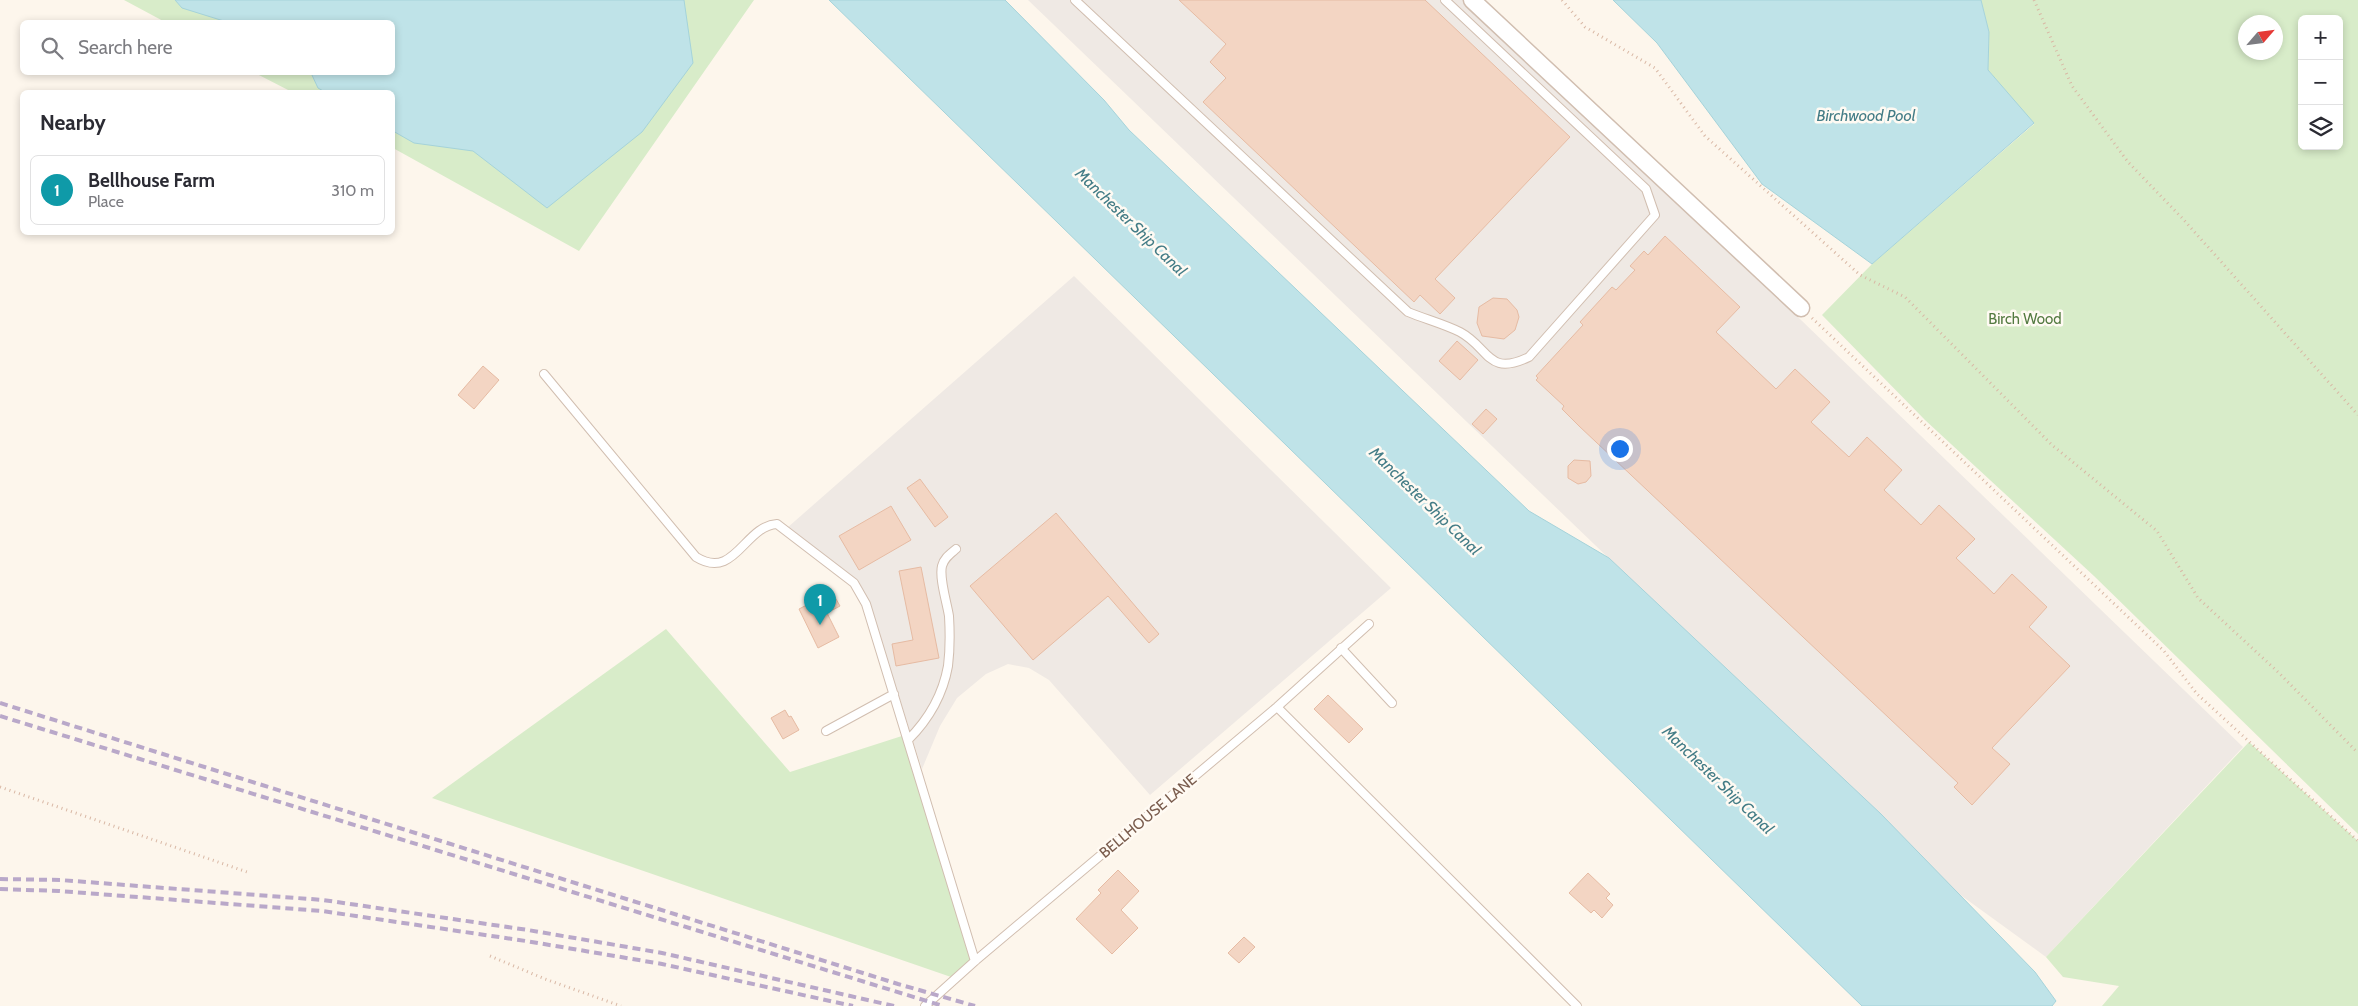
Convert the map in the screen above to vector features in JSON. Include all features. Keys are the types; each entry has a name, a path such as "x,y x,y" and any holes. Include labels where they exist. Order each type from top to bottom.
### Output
{"street":[{"path":"1472,0 1801,308"}],"lane":[{"path":"1075,0 1408,312 1461,333 1501,365 1516,363 1529,357 1655,215 1646,189 1445,0"},
{"path":"544,374 696,557 706,563 717,564 728,560 762,529 778,524 854,583 866,604 975,961"},
{"path":"908,740 918,731 940,696 948,667 949,617 941,568 946,556 956,549"},
{"name":"BELLHOUSE LANE","path":"925,1006 975,961 1277,707 1369,624"},
{"path":"1341,648 1392,703"},
{"path":"826,731 894,694"},
{"path":"1277,707 1577,1006"}],"path":[{"path":"1562,0 1585,27 1655,68 1705,136 1860,275 1905,297 2052,445 2157,531 2198,598 2278,672 2358,753"},
{"path":"2034,0 2072,86 2128,162 2183,219 2358,415"},
{"path":"1801,308 2164,651 2197,694 2358,841"},
{"path":"0,787 250,873"},
{"path":"490,956 545,979 621,1006"}],"shaded area":[{"path":"1028,0 1463,0 1685,208 2243,747 2046,957 1955,891"},
{"path":"1074,276 1391,588 1150,795 1049,680 1029,668 1008,664 986,674 957,698 940,726 922,769 870,605 858,580 787,528"}],"green space":[{"path":"124,0 754,0 579,251 395,149 395,90 288,90 259,75 395,75 395,20 161,20"},
{"name":"Birch Wood","path":"1981,0 2358,0 2358,834 2094,576 1925,420 1822,315 1872,264 2034,124 1988,70 1989,32"},
{"path":"666,629 790,772 905,735 971,959 951,977 432,798"},
{"path":"2249,742 2358,841 2358,1006 2102,1006 2119,986 2063,977 2046,957"}],"water":[{"path":"175,0 684,0 693,63 642,132 547,208 473,151 414,143 395,132 395,90 322,90 318,88 312,75 395,75 395,20 221,20 182,8"},
{"name":"Manchester Ship Canal","path":"829,0 1005,0 1104,100 1129,130 1529,511 1609,558 1881,814 2035,972 2056,1001 2052,1006 1862,1006"},
{"name":"Birchwood Pool","path":"1613,0 1981,0 1989,32 1988,70 2034,123 1872,264 1762,184 1657,43"}],"building":[{"path":"1179,0 1425,0 1570,137 1435,279 1455,298 1440,314 1420,295 1414,302 1203,102 1226,78 1210,62 1226,44"},
{"path":"1665,236 1740,307 1716,332 1776,389 1795,369 1830,402 1811,422 1849,457 1867,437 1902,470 1884,490 1921,525 1939,505 1975,539 1956,558 1994,594 2012,574 2047,607 2029,627 2070,666 1992,748 2010,764 1972,805 1954,787 1958,783 1579,426 1562,409 1564,406 1536,380 1538,378 1536,376 1583,325 1580,322 1612,287 1616,290 1635,270 1630,266 1644,251 1648,255"},
{"path":"1493,298 1507,299 1517,310 1519,317 1515,330 1504,339 1482,336 1477,323 1479,307"},
{"path":"1457,341 1478,360 1460,380 1439,361"},
{"path":"483,366 499,380 474,409 458,395"},
{"path":"1486,409 1497,419 1483,434 1472,424"},
{"path":"1574,460 1590,461 1591,476 1586,482 1578,484 1568,478 1568,466"},
{"path":"920,479 948,517 935,527 907,488"},
{"path":"891,506 911,540 859,570 839,536"},
{"path":"1056,513 1159,634 1149,643 1108,596 1033,660 970,586"},
{"path":"921,567 939,658 896,666 892,644 913,640 899,571"},
{"path":"832,592 840,606 827,613 839,637 818,648 799,609"},
{"path":"1328,695 1363,729 1349,743 1314,709"},
{"path":"785,710 799,730 783,739 771,718"},
{"path":"1118,870 1139,891 1121,910 1138,928 1112,954 1076,919 1101,893 1098,890"},
{"path":"1588,873 1610,894 1606,898 1613,905 1602,918 1594,910 1591,913 1569,893"},
{"path":"1244,937 1255,947 1239,963 1228,953"}],"railway":[{"path":"0,703 898,984 975,1006"},
{"path":"0,716 943,1006"},
{"path":"0,879 60,880 323,900 528,930 662,953 894,1006"},
{"path":"0,889 59,891 322,911 526,941 662,964 853,1006"}],"place":[{"name":"Bellhouse Farm","path":"820,625"}]}
